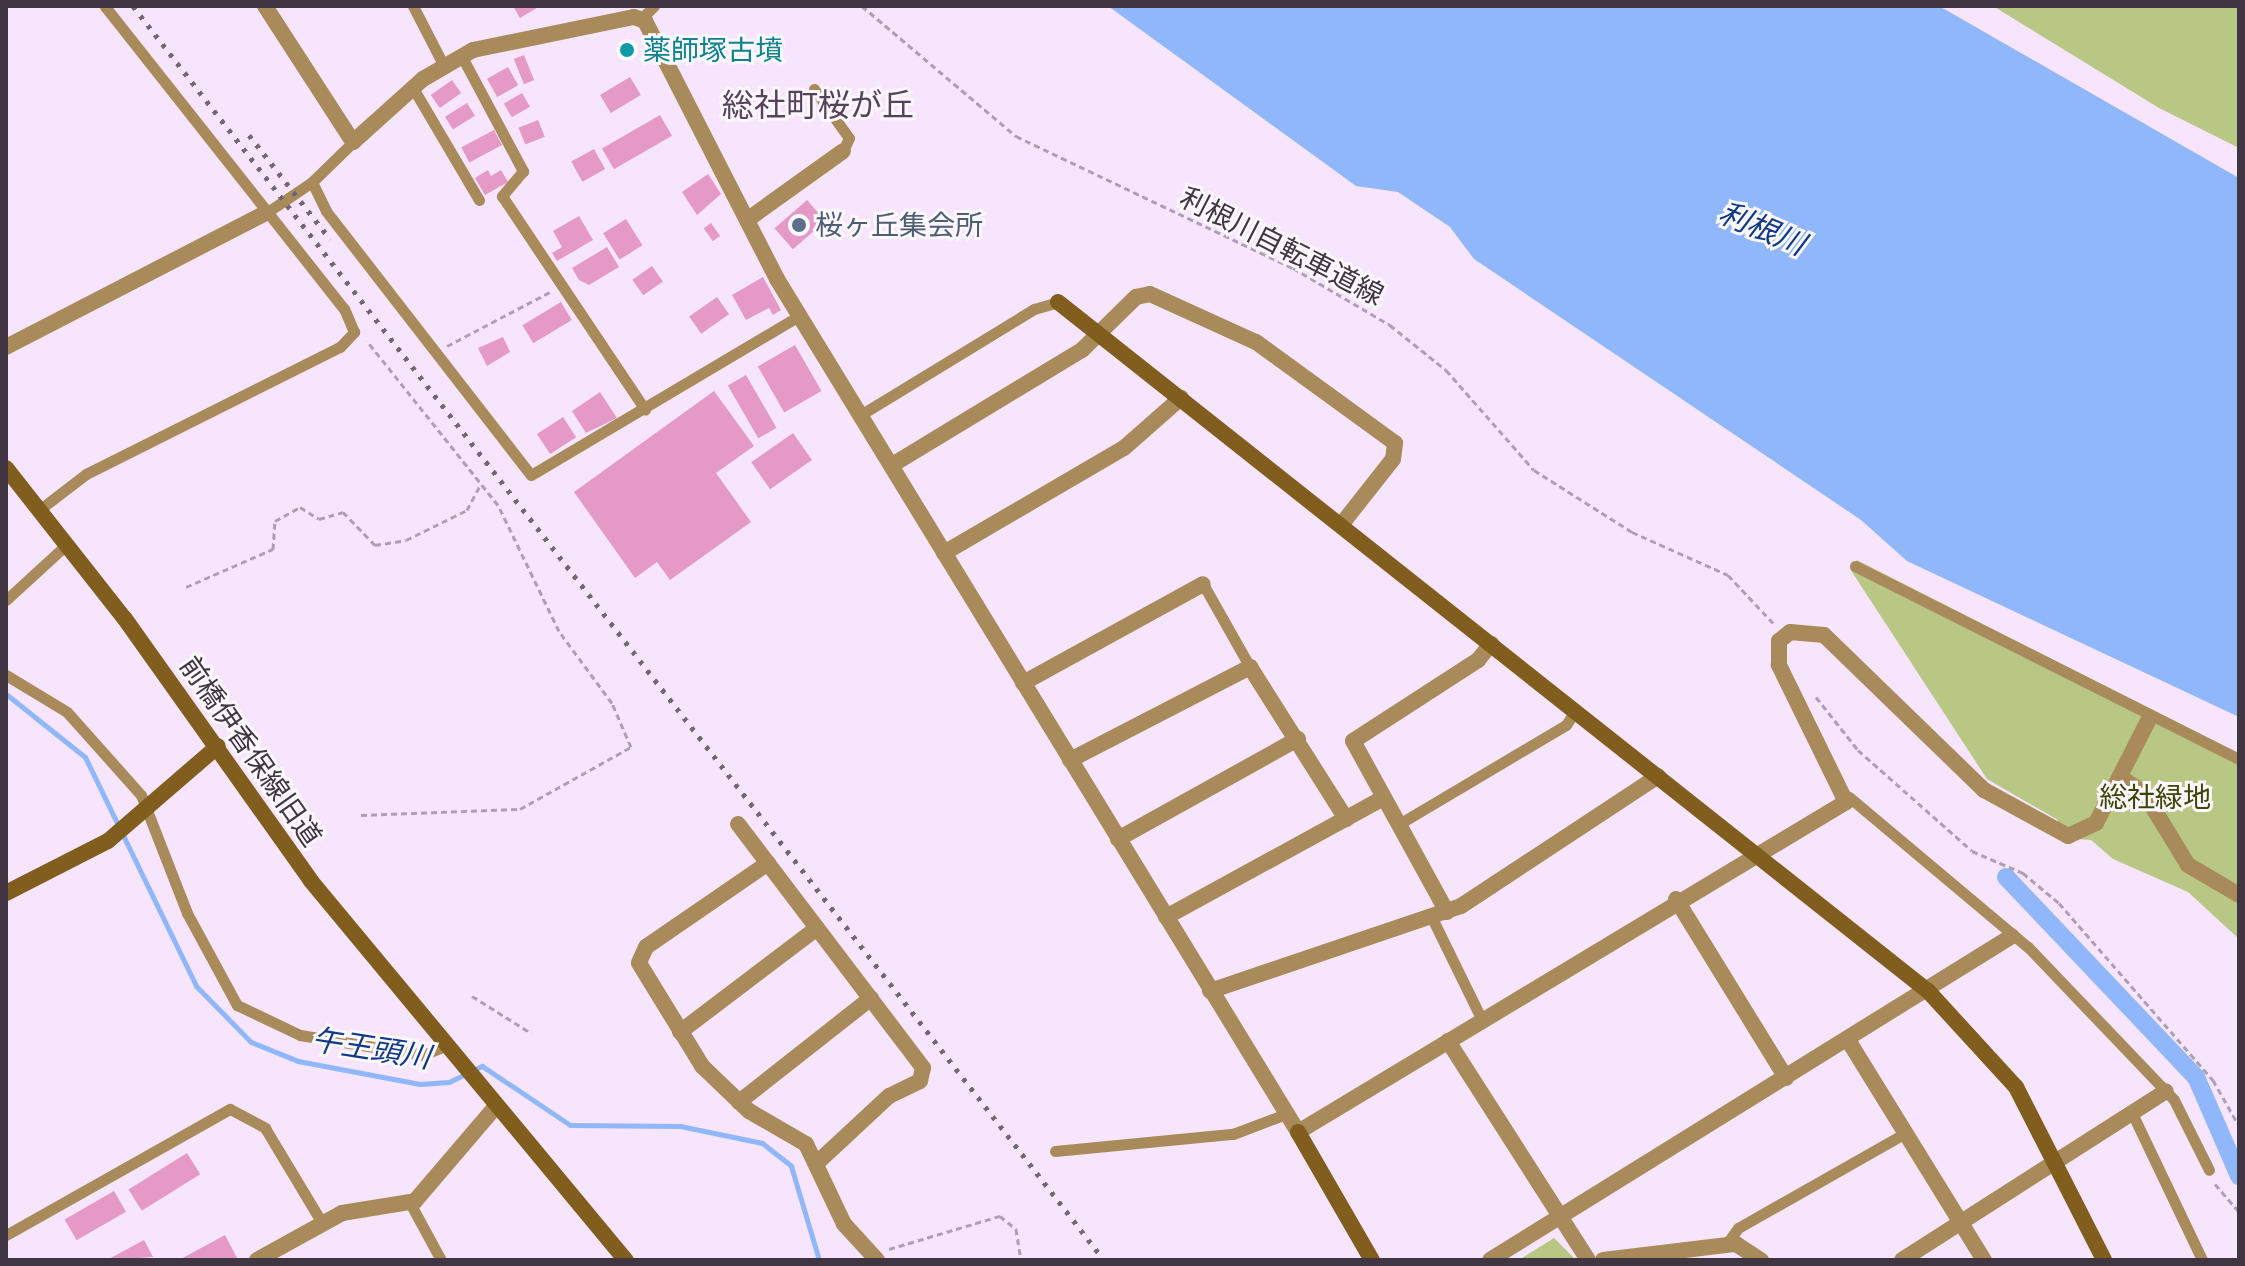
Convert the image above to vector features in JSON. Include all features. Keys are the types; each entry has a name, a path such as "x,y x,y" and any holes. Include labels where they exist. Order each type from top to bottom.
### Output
{"street":[{"path":"265,6 353,142 413,88 443,64 461,55 648,12 747,220 800,315 1298,1132 1372,1260"},
{"path":"747,220 843,151"},
{"path":"6,347 266,213"},
{"path":"892,465 1102,336 1136,297 1157,296 1256,342 1346,402 1397,448 1341,525"},
{"path":"1058,302 1928,991 2016,1087 2061,1164 2104,1260"},
{"path":"944,553 1124,448 1181,398"},
{"name":"前橋伊香保線旧道","path":"6,468 218,746 311,881 496,1106"},
{"path":"1023,683 1203,584"},
{"path":"1298,1132 1676,899 1849,797 1779,665 1779,641 1798,629 1824,635 1997,800 2061,834 2096,823 2149,719"},
{"path":"1440,915 1399,824 1354,737 1478,660 1491,644"},
{"path":"1070,760 1250,667 1346,819"},
{"path":"1118,839 1298,739"},
{"path":"6,893 108,841 218,746"},
{"path":"1210,991 1440,915 1643,793 1658,776"},
{"path":"2120,777 2144,793 2188,865 2239,895"},
{"path":"1166,917 1383,798"},
{"path":"738,824 922,1064 922,1078 889,1096 819,1161"},
{"path":"768,863 639,955 680,1032 739,1102 787,1128 819,1161 844,1224 879,1256"},
{"path":"1676,899 1786,1078"},
{"path":"680,1032 817,928"},
{"path":"1490,1260 1928,991 2012,936"},
{"path":"739,1102 871,998"},
{"path":"1848,1040 1984,1260"},
{"path":"1448,1041 1557,1219 1588,1260"},
{"path":"1902,1260 2061,1164 2166,1091"},
{"path":"257,1260 322,1223 353,1210 410,1203 496,1106 626,1260"},
{"path":"1603,1260 1726,1245 1761,1260"}],"lane":[{"path":"39,510 98,467 340,347 354,332 344,309 105,6"},
{"path":"413,6 443,64"},
{"path":"461,55 523,171 502,196 645,410"},
{"path":"413,88 479,200"},
{"path":"814,89 849,138 843,151"},
{"path":"266,213 312,182 353,142"},
{"path":"312,182 326,211 438,350 531,475 645,410 800,315"},
{"path":"862,414 1034,309 1058,302"},
{"path":"6,600 66,545"},
{"path":"1855,566 2149,719 2239,759"},
{"path":"1203,584 1250,667"},
{"path":"6,675 67,712 145,809 217,978 243,1010 268,1026 321,1039 423,1055 445,1046"},
{"path":"1399,824 1566,725 1575,711"},
{"path":"1849,797 2012,936 2166,1091 2209,1170"},
{"path":"1440,915 1482,1020"},
{"path":"6,1235 235,1109 265,1128 322,1223"},
{"path":"2132,1113 2202,1260"},
{"path":"1055,1151 1233,1134 1286,1114"},
{"path":"1726,1245 1738,1228 1907,1132"},
{"path":"410,1203 441,1260"}],"path":[{"name":"利根川自転車道線","path":"862,6 1016,136 1293,268 1390,325 1454,378 1534,470 1632,532 1728,575 1777,628"},
{"path":"438,350 563,283"},
{"path":"354,332 378,351 480,484 631,747 520,809 361,815"},
{"path":"186,587 273,549 275,521 300,507 319,519 343,512 381,545 467,510 480,484"},
{"path":"1812,691 1858,750 1960,840 2059,903 2213,1080 2239,1126"},
{"path":"472,996 531,1033"},
{"path":"2209,1170 2239,1212"},
{"path":"879,1256 1000,1216 1016,1229 1021,1260"}],"green space":[{"path":"1993,6 2239,6 2239,148 2159,108"},
{"name":"総社緑地","path":"1857,560 2239,754 2239,939 2188,892 2113,859 2091,840 2054,837 2058,820 1987,779 1850,569"},
{"path":"1554,1238 1576,1260 1519,1260"}],"water":[{"name":"利根川","path":"1108,6 1939,6 2239,178 2239,717 1907,561 1861,520 1474,259 1450,227 1398,192 1356,186"}],"building":[{"path":"513,6 540,6 520,18"},
{"path":"627,45 632,50 627,55 622,50"},
{"path":"524,55 534,80 524,84 514,59"},
{"path":"508,67 518,85 497,97 487,79"},
{"path":"630,77 641,95 611,113 600,95"},
{"path":"452,80 461,93 440,108 431,95"},
{"path":"522,93 530,107 512,117 504,104"},
{"path":"467,103 475,116 453,129 445,117"},
{"path":"660,115 672,136 614,169 602,148"},
{"path":"538,120 545,137 525,145 519,128"},
{"path":"494,130 502,145 469,162 461,147"},
{"path":"594,149 605,169 582,182 571,162"},
{"path":"488,170 491,176 501,170 508,182 485,195 475,178"},
{"path":"708,174 721,194 697,215 682,192"},
{"name":"桜ヶ丘集会所","path":"807,200 825,221 793,249 775,228"},
{"path":"579,216 593,240 557,261 552,253 562,247 553,231"},
{"path":"626,219 642,245 620,260 603,233"},
{"path":"711,223 720,236 713,241 704,228"},
{"path":"607,247 619,267 589,285 579,280 572,268"},
{"path":"652,266 663,282 643,295 632,280"},
{"path":"763,277 781,310 773,315 769,308 746,320 732,295"},
{"path":"717,297 729,314 701,334 689,317"},
{"path":"561,302 572,320 533,343 522,325"},
{"path":"503,337 510,352 487,366 478,348"},
{"path":"795,345 822,391 784,412 758,367"},
{"path":"746,375 776,428 758,438 728,386"},
{"path":"714,391 754,446 716,473 751,522 670,580 657,562 635,578 574,492"},
{"path":"600,392 617,418 586,433 572,411"},
{"path":"563,417 576,437 550,454 537,434"},
{"path":"793,433 812,460 770,489 751,462"},
{"path":"187,1153 200,1174 142,1211 128,1190"},
{"path":"114,1191 126,1212 77,1240 65,1220"},
{"path":"225,1235 237,1258 179,1260"},
{"path":"144,1240 153,1257 107,1260"}],"waterway":[{"name":"午王頭川","path":"6,694 85,757 196,986 251,1042 298,1061 420,1084 449,1082 482,1066 570,1125 680,1126 762,1143 791,1166 819,1260"},
{"path":"2006,877 2196,1077 2239,1176"}],"railway":[{"path":"133,6 1104,1260"},
{"path":"249,135 330,239"}],"place":[{"name":"薬師塚古墳","path":"627,50"},
{"name":"桜ヶ丘集会所","path":"799,225"}],"district":[{"name":"総社町桜が丘","path":"818,105"}]}
